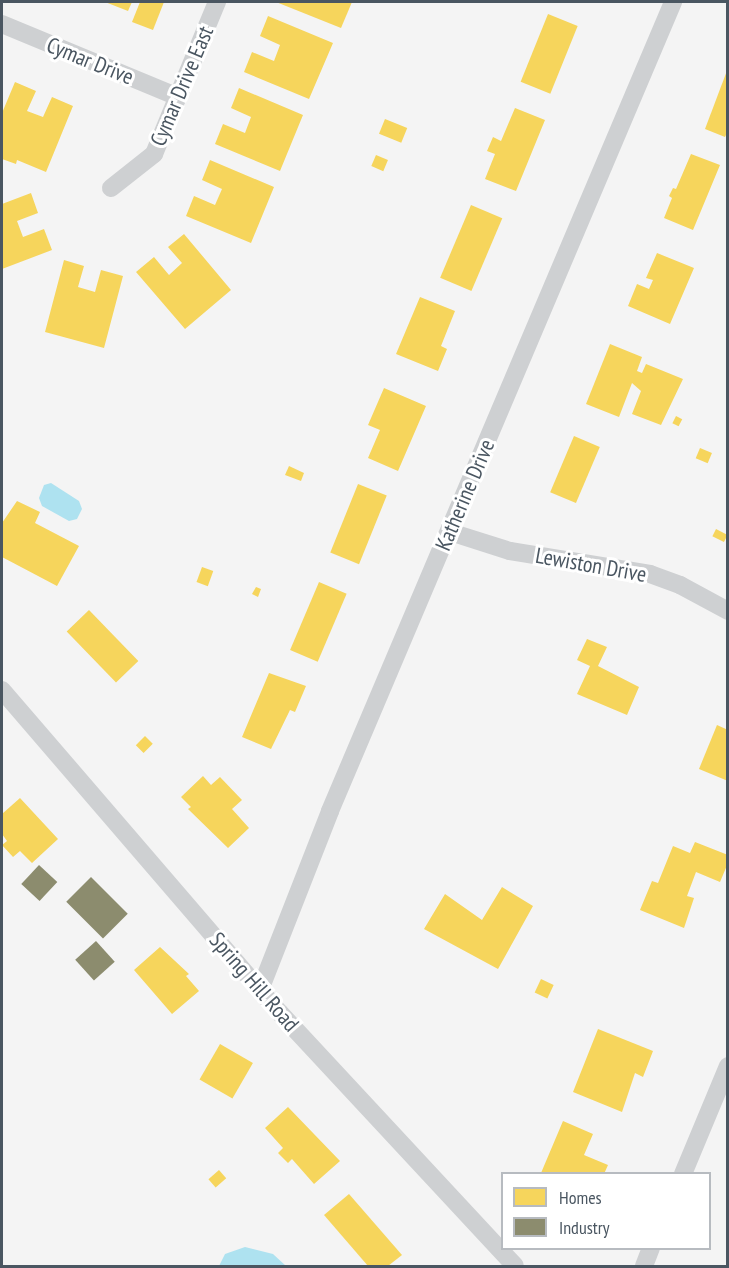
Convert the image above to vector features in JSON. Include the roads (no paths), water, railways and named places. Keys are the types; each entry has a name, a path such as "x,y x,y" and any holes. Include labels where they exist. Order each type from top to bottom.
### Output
{"street":[{"name":"Cymar Drive East","path":"111,188 154,154 217,2"},
{"name":"Katherine Drive","path":"260,990 330,811 673,2"},
{"name":"Cymar Drive","path":"2,24 178,97"},
{"name":"Lewiston Drive","path":"450,532 510,551 650,574 728,611"},
{"name":"Spring Hill Road","path":"2,690 260,990 515,1266"},
{"path":"682,1172 728,1066"},
{"path":"644,1266 650,1250"}],"water":[{"path":"51,483 79,501 82,509 77,519 69,521 42,506 39,498 44,485"},
{"path":"245,1247 273,1254 286,1266 219,1266 225,1254"}]}
